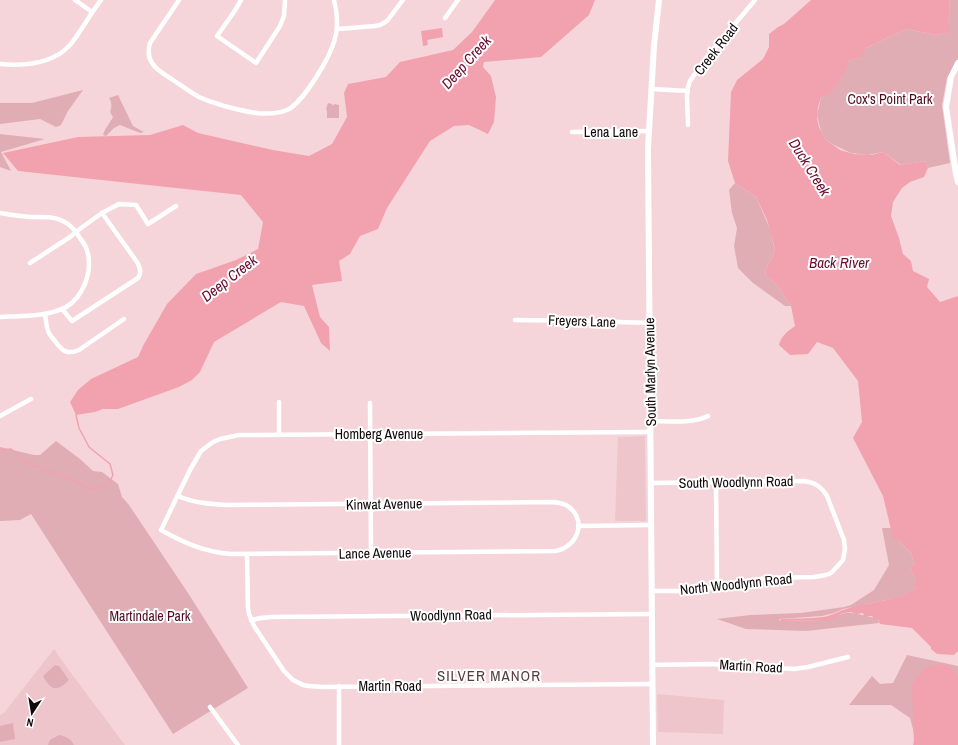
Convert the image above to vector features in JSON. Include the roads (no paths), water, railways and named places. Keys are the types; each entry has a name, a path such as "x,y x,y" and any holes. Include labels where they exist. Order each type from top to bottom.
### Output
{"street":[{"path":"74,0 92,12"},
{"path":"0,64 28,64 48,60 56,56 73,42 101,0"},
{"path":"179,0 150,43 148,49 152,64 158,70 190,92 210,102 249,112 269,114 287,110 297,103 326,60 338,29 338,19 334,0"},
{"path":"241,0 216,36 256,63 280,26 284,16 285,0"},
{"path":"338,29 380,25 387,21 402,0"},
{"path":"445,18 458,0"},
{"name":"South Marlyn Avenue","path":"653,745 648,178 651,88 659,0"},
{"name":"Creek Road","path":"688,126 688,86 690,81 703,62 755,0"},
{"path":"958,63 951,77 946,107 958,182"},
{"path":"651,88 688,91"},
{"name":"Lena Lane","path":"572,132 649,131"},
{"path":"30,263 70,237 102,213 119,204 136,205 148,224 176,206"},
{"path":"0,213 57,219 76,231 85,244 89,256 88,271 84,286 71,303 62,309 45,314 0,317"},
{"path":"62,309 72,321 138,278 140,275 140,268 137,262 102,213"},
{"path":"45,314 49,333 61,349 66,352 79,350 124,319"},
{"name":"Freyers Lane","path":"515,320 649,323"},
{"path":"0,416 31,399"},
{"path":"279,402 279,434"},
{"path":"370,403 371,553"},
{"path":"650,421 694,420 702,419 708,416"},
{"name":"Homberg Avenue","path":"161,530 201,451 213,442 229,436 279,434 650,432"},
{"name":"South Woodlynn Road","path":"651,483 803,481 814,483 819,486 827,496 844,540 845,549 843,560 840,564"},
{"path":"716,482 717,586"},
{"name":"Kinwat Avenue","path":"178,496 206,504 227,505 554,502 564,505 572,510 578,526"},
{"path":"578,526 651,525"},
{"name":"Lance Avenue","path":"161,530 174,538 200,549 221,554 247,555 555,551 565,549 573,542 578,533 578,526"},
{"name":"Martin Road","path":"247,555 248,600 251,620 257,632 284,671 293,680 309,686 652,684"},
{"name":"North Woodlynn Road","path":"652,591 692,591 765,578 820,577 831,573 840,564"},
{"name":"Woodlynn Road","path":"251,620 277,617 652,614"},
{"name":"Martin Road","path":"652,665 711,664 794,669 808,667 848,656"},
{"path":"339,686 339,745"},
{"path":"210,707 238,745"}],"water":[{"path":"495,0 595,0 589,15 541,57 484,62 483,67 491,76 496,97 494,122 488,134 469,125 454,126 430,141 387,208 378,229 360,236 350,254 339,261 342,281 312,285 320,317 329,327 330,351 321,343 304,306 281,302 214,342 200,372 192,380 179,387 118,409 103,409 76,415 70,402 78,390 91,379 138,357 167,304 196,274 236,260 258,249 263,222 241,195 18,171 3,153 78,137 150,135 183,125 198,133 273,150 309,156 332,144 347,117 344,93 348,84 386,77 400,62 453,50 472,32"},
{"name":"Back River","path":"811,0 949,0 950,11 948,19 950,32 936,35 906,29 866,48 860,57 849,61 842,77 830,94 821,97 817,118 819,127 825,139 840,150 854,154 871,155 883,152 900,165 925,161 928,168 924,177 910,182 902,188 893,202 891,216 903,254 911,261 913,271 929,279 927,287 940,302 958,296 958,651 954,655 937,654 912,628 880,624 878,619 874,619 872,616 864,616 863,613 843,613 830,620 780,621 781,619 812,618 832,615 854,607 893,599 916,588 916,579 910,569 914,564 911,553 899,541 893,538 883,496 853,438 862,422 858,381 833,348 817,342 808,354 790,355 779,345 783,336 795,326 791,306 778,286 766,275 765,271 775,251 773,241 767,220 756,197 735,183 728,161 731,92 737,80 763,59 769,47 769,34 784,24"},
{"path":"442,28 443,37 427,40 428,45 423,46 421,31"},
{"path":"944,664 958,677 958,745 914,745 912,686 915,679 926,667"}],"waterway":[{"name":"Deep Creek","path":"0,450 11,449 26,463 61,475 89,488 98,489 109,483 113,475 110,464 89,447 79,428 76,415 77,413"}],"district":[{"name":"SILVER MANOR","path":"489,675"}],"park label":[{"name":"Cox's Point Park","path":"890,99"},
{"name":"Martindale Park","path":"150,616"}],"water label":[{"name":"Duck Creek","path":"810,167"}]}
